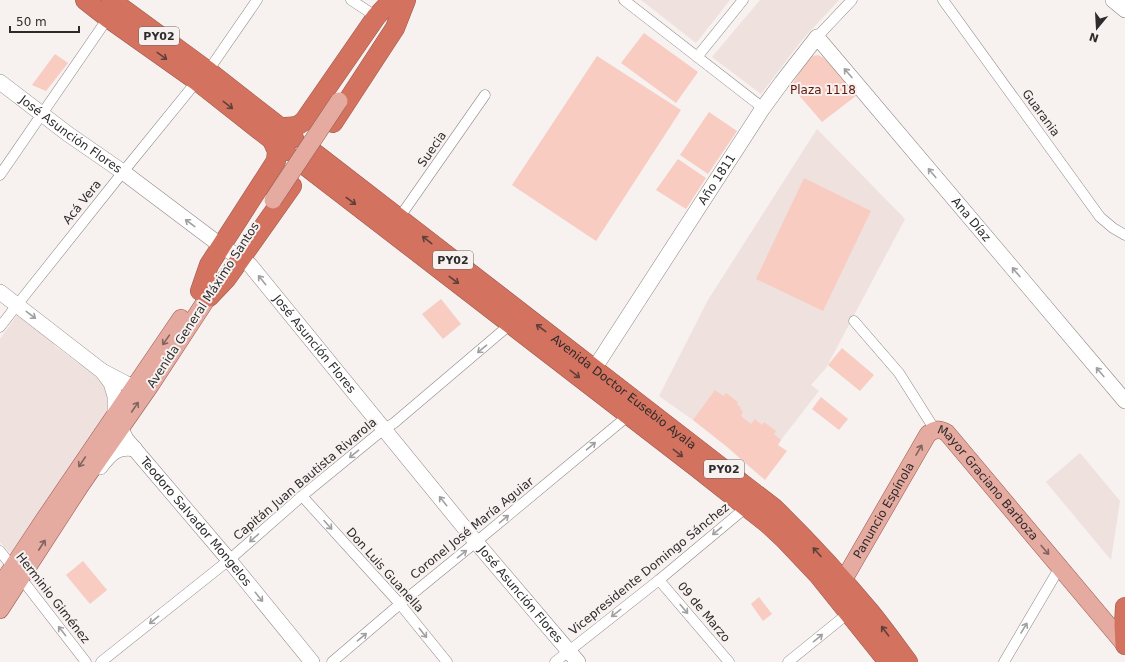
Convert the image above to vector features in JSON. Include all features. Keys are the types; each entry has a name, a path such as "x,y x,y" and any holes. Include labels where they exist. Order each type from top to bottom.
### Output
{"highway":[{"name":"PY02","path":"85,0 114,7 283,139"},
{"path":"232,253 276,161 277,151 283,139 292,128 300,125 304,121 393,0"},
{"path":"204,294 209,265 232,253 299,177 326,172 322,147 323,138 395,28 405,0"},
{"name":"Avenida Doctor Eusebio Ayala","path":"307,158 517,319 594,369 754,501 768,524 838,586 855,607 888,662"},
{"name":"Avenida Doctor Eusebio Ayala","path":"326,172 399,218 629,415 754,501"},
{"name":"Avenida Doctor Eusebio Ayala","path":"855,607 872,614 908,662"},
{"path":"1125,607 1125,645"}],"main road":[{"name":"Avenida General Máximo Santos","path":"232,253 371,45 405,0"},
{"name":"Avenida General Máximo Santos","path":"371,45 379,18"},
{"name":"Avenida General Máximo Santos","path":"0,610 16,572 204,294"},
{"name":"Avenida General Máximo Santos","path":"0,586 16,572 82,485 118,421"},
{"name":"Mayor Graciano Barboza","path":"935,430 942,430 947,433 1125,645"},
{"name":"Panuncio Espínola","path":"838,586 928,434 935,430"}],"street":[{"name":"Acá Vera","path":"0,327 123,172 202,76 257,0"},
{"path":"351,0 379,18"},
{"path":"624,0 763,108"},
{"path":"697,57 743,0"},
{"name":"Año 1811","path":"594,369 763,108 817,37 852,0"},
{"name":"Guarania","path":"943,0 1100,217 1113,228 1125,235"},
{"path":"1113,0 1125,10"},
{"path":"0,175 114,7"},
{"name":"Ana Díaz","path":"817,37 1125,401"},
{"name":"José Asunción Flores","path":"0,82 250,265 476,542 573,656"},
{"name":"Suecia","path":"399,218 486,95"},
{"path":"0,292 102,371 124,383 142,386"},
{"name":"Capitán Juan Bautista Rivarola","path":"101,662 229,560 302,496 394,422 517,319"},
{"name":"Mayor Graciano Barboza","path":"854,321 899,373 935,430"},
{"path":"102,371 111,383 113,389 118,421"},
{"name":"Coronel José María Aguiar","path":"332,662 629,415"},
{"name":"Teodoro Salvador Mongelos","path":"118,421 126,439 229,560 312,662"},
{"path":"82,485 92,478 104,462 120,448 135,449"},
{"name":"Don Luis Guanella","path":"302,496 400,604 447,662"},
{"name":"Vicepresidente Domingo Sánchez","path":"555,662 573,656 659,580 754,501"},
{"name":"Herminio Giménez","path":"0,551 86,662"},
{"path":"1004,662 1060,567"},
{"name":"09 de Marzo","path":"659,580 729,662"},
{"path":"788,662 855,607"}],"shaded area":[{"path":"641,0 730,0 696,43"},
{"path":"760,0 839,0 802,40 761,94 712,57"},
{"path":"817,129 905,219 826,368 811,385 819,391 756,472 693,420 659,396 708,300"},
{"path":"17,315 21,315 54,340 55,346 79,364 86,365 103,378 109,390 107,411 17,551 12,555 0,542 0,339"},
{"path":"1080,453 1120,501 1111,560 1046,482"}],"green space":[{"path":"644,33 698,72 676,103 621,63"},
{"path":"55,54 68,63 46,91 32,85"},
{"name":"Plaza 1118","path":"818,55 829,63 857,95 822,122 791,86 807,60 812,56"},
{"path":"597,56 681,110 596,241 512,185"},
{"path":"709,112 737,131 708,174 680,155"},
{"path":"678,159 706,178 686,209 656,190"},
{"path":"804,178 871,211 823,311 756,279"},
{"path":"441,299 461,324 443,339 422,314"},
{"path":"842,348 874,375 860,391 828,365"},
{"path":"715,390 723,396 726,393 738,402 737,404 743,411 741,416 751,424 755,419 762,425 764,422 776,431 774,434 781,440 778,445 787,451 765,480 693,420"},
{"path":"821,397 848,419 839,430 812,409"},
{"path":"83,561 107,590 90,604 66,575"},
{"path":"759,597 772,614 763,621 751,604"}]}
